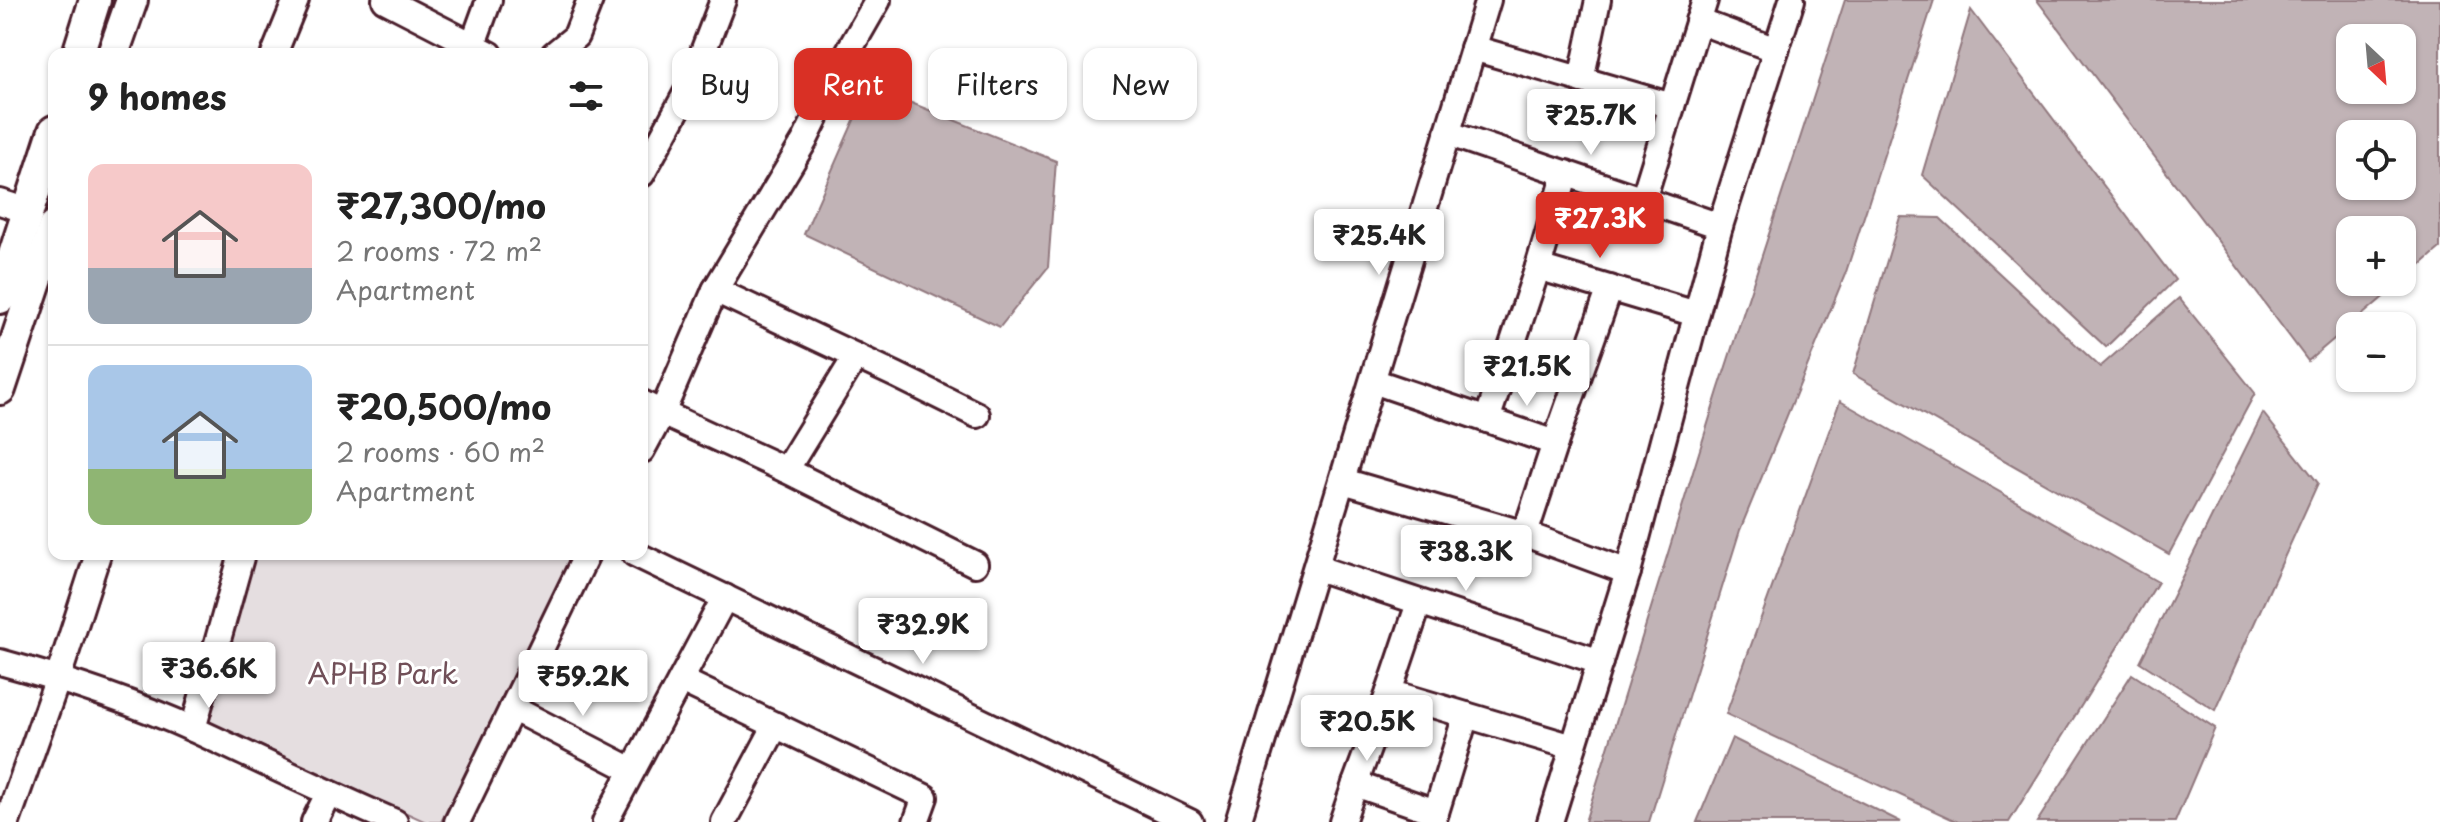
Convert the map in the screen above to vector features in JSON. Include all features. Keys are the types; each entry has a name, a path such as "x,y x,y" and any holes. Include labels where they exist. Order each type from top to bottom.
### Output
{"main road":[{"path":"80,48 95,0"},
{"path":"115,48 132,0"},
{"path":"0,298 48,149"},
{"path":"0,389 46,280 27,213"}],"street":[{"path":"276,48 296,0"},
{"path":"385,0 479,48"},
{"path":"481,48 489,0"},
{"path":"561,48 576,36 590,0"},
{"path":"648,163 689,88 723,0"},
{"path":"878,0 847,54 805,140 715,290 652,408 786,470 975,564"},
{"path":"1238,822 1488,0"},
{"path":"1581,80 1598,0"},
{"path":"1550,822 1628,572 1720,226 1792,0"},
{"path":"1643,200 1702,11 1776,50"},
{"path":"1473,48 1672,106"},
{"path":"1447,133 1720,226"},
{"path":"1487,420 1566,173"},
{"path":"1538,267 1696,314"},
{"path":"1525,534 1610,288"},
{"path":"715,290 977,415"},
{"path":"786,470 856,356"},
{"path":"1373,381 1555,443"},
{"path":"1343,481 1525,534 1628,572"},
{"path":"12,820 96,560"},
{"path":"193,729 240,560"},
{"path":"457,822 584,560"},
{"path":"648,560 1190,822"},
{"path":"1317,568 1600,662"},
{"path":"605,822 725,597"},
{"path":"1342,822 1419,603"},
{"path":"0,662 58,678 193,729 328,794 395,822"},
{"path":"681,680 925,797 916,822"},
{"path":"1389,692 1573,747"},
{"path":"512,708 632,770"},
{"path":"1355,784 1434,817 1466,715"},
{"path":"724,822 776,725"},
{"path":"314,822 328,794"}],"green space":[{"name":"APHB Park","path":"253,560 570,560 441,822 426,822 207,721"}],"shaded area":[{"path":"1845,0 1934,0 1846,272 1740,530 1649,822 1585,822 1718,391"},
{"path":"2037,0 2440,0 2440,248 2416,269 2416,216 2336,216 2336,296 2385,296 2366,312 2336,312 2336,337 2308,361"},
{"path":"1971,10 2175,280 2106,347 1922,175"},
{"path":"912,103 928,110 928,120 954,120 1056,161 1048,267 1000,327 804,234 854,120 912,120"},
{"path":"1900,217 1940,218 2100,367 2179,298 2255,393 2169,554 1853,374"},
{"path":"1840,401 2158,582 2009,822 1958,822 1726,714"},
{"path":"2263,413 2318,483 2215,710 2140,662"},
{"path":"2132,674 2215,728 2175,822 2037,822"},
{"path":"1732,738 1901,822 1697,822"}]}
